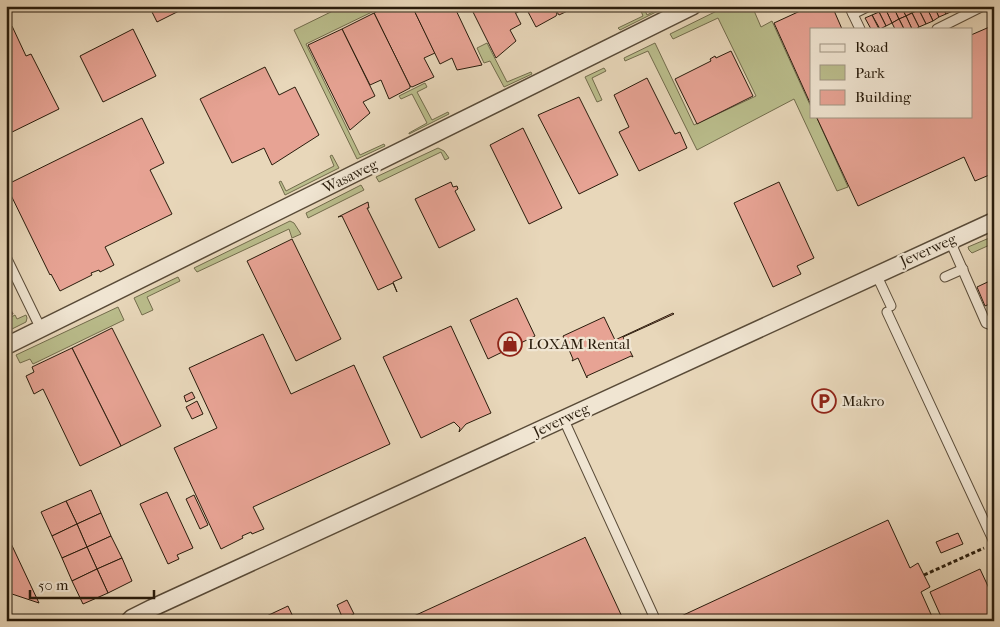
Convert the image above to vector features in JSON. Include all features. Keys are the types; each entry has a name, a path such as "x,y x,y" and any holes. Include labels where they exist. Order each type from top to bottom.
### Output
{"street":[{"name":"Wasaweg","path":"6,346 693,6"},
{"name":"Jeverweg","path":"129,621 564,418 994,221"}],"lane":[{"path":"860,28 851,10 869,6"},
{"path":"939,28 983,6"},
{"path":"950,241 986,323 994,326"},
{"path":"6,257 41,329"},
{"path":"945,277 963,269"},
{"path":"876,274 889,309 994,542"},
{"path":"564,418 656,621"}],"path":[{"path":"924,575 985,548"}],"green space":[{"path":"343,6 368,6 372,12 306,44 360,155 384,144 385,146 357,159 294,30"},
{"path":"639,6 643,6 647,15 664,6 668,6 620,30 618,28 643,16"},
{"path":"727,6 752,6 761,27 772,21 810,105 810,118 817,118 848,187 837,191 794,99 697,150 648,51 625,61 624,58 655,43 694,125 756,96 718,18 673,39 670,34"},
{"path":"487,43 507,82 531,72 532,74 504,87 490,61 484,63 477,48"},
{"path":"604,68 606,71 592,78 602,100 597,102 585,77"},
{"path":"425,83 427,87 417,92 432,120 448,112 449,114 409,134 427,123 412,94 401,99 399,96"},
{"path":"438,148 444,151 449,158 445,160 441,152 379,182 376,177"},
{"path":"332,155 339,168 285,195 279,182 281,181 286,191 334,166 330,156"},
{"path":"361,185 364,190 308,218 306,213"},
{"path":"290,221 294,223 301,234 292,238 289,229 197,272 194,268"},
{"path":"994,236 994,243 972,253 969,250 968,247"},
{"path":"178,277 180,281 147,297 153,310 142,315 134,298"},
{"path":"118,307 124,320 33,364 30,359 20,363 16,355"},
{"path":"15,315 17,319 26,315 26,322 6,332 6,320"}],"building":[{"path":"149,6 189,6 157,22"},
{"path":"387,6 412,6 435,53 424,58 434,77 412,87 410,86 374,13"},
{"path":"412,6 454,6 482,65 457,70 452,58 440,64"},
{"path":"470,6 512,6 521,24 510,30 516,41 496,58"},
{"path":"512,6 553,6 557,14 536,27 526,8 516,13"},
{"path":"553,6 578,6 559,15"},
{"path":"811,6 832,6 842,28 810,28 810,103 774,23"},
{"path":"893,6 899,19 892,23 885,8"},
{"path":"893,6 901,6 906,16 899,19"},
{"path":"901,6 909,6 912,13 906,16"},
{"path":"909,6 917,6 919,10 912,13"},
{"path":"926,6 934,6 939,17 933,21"},
{"path":"926,6 933,21 926,24 919,10"},
{"path":"934,6 942,6 946,14 939,17"},
{"path":"942,6 950,6 953,11 946,14"},
{"path":"885,8 892,23 886,26 879,12"},
{"path":"919,10 926,24 919,27 912,13"},
{"path":"879,12 886,26 879,28 872,15"},
{"path":"374,13 410,86 410,88 389,99 381,80 370,85 342,29"},
{"path":"912,13 919,27 912,28 906,16"},
{"path":"872,15 878,28 870,28 865,18"},
{"path":"906,16 912,28 904,28 899,19"},
{"path":"899,19 904,28 894,28 892,23"},
{"path":"994,25 994,173 975,181 964,157 858,206 817,118 972,118 972,35"},
{"path":"12,26 26,56 31,54 59,109 6,135 6,29"},
{"path":"133,29 156,76 103,102 80,56"},
{"path":"342,29 375,96 363,102 370,113 350,130 308,45"},
{"path":"731,51 753,96 697,124 675,79 711,61 710,59 715,56 716,58"},
{"path":"265,67 279,95 295,87 319,135 272,165 264,148 232,163 200,99"},
{"path":"647,78 675,134 680,132 687,148 639,171 619,132 629,127 614,95"},
{"path":"579,97 618,175 579,194 538,115"},
{"path":"142,118 164,163 150,170 172,214 105,247 114,265 100,272 99,270 91,273 92,275 60,291 50,275 6,185"},
{"path":"523,128 562,208 529,224 490,145"},
{"path":"451,182 453,187 457,186 458,189 455,191 475,230 439,248 415,199"},
{"path":"779,182 814,258 797,266 801,274 773,287 734,203"},
{"path":"368,202 369,208 367,208 402,278 393,282 397,292 393,283 378,290 342,216 338,217"},
{"path":"292,239 341,339 296,361 247,261"},
{"path":"994,279 994,302 985,306 977,287"},
{"path":"517,298 535,336 488,359 470,320"},
{"path":"6,300 13,314 6,317"},
{"path":"673,313 623,337 633,357 631,356 587,376 587,378 578,358 572,361 573,359 563,336 604,317 615,340"},
{"path":"451,326 491,413 466,424 459,432 460,428 454,422 421,438 383,357"},
{"path":"112,328 161,426 121,446 72,348"},
{"path":"263,334 291,394 354,365 390,444 253,507 264,529 242,536 243,538 221,549 174,448 217,428 189,368"},
{"path":"72,348 121,446 80,466 43,389 34,394 26,376 34,372 32,367"},
{"path":"192,392 195,398 186,402 184,396"},
{"path":"197,401 203,414 192,419 186,407"},
{"path":"91,490 101,513 77,524 66,501"},
{"path":"167,492 193,548 177,555 179,559 168,564 140,504"},
{"path":"194,495 208,525 200,529 186,499"},
{"path":"66,501 77,524 52,536 41,512"},
{"path":"101,513 111,536 87,547 77,524"},
{"path":"888,520 910,568 918,563 930,587 921,592 934,621 678,621 677,618"},
{"path":"77,524 87,547 62,558 52,536"},
{"path":"958,533 963,544 941,553 936,542"},
{"path":"7,535 39,603 6,592"},
{"path":"111,536 122,558 97,569 87,547"},
{"path":"584,538 624,621 403,621"},
{"path":"87,547 97,569 72,581 62,558"},
{"path":"122,558 132,581 108,593 97,569"},
{"path":"97,569 108,593 83,604 72,581"},
{"path":"980,569 994,599 994,621 943,621 930,592"},
{"path":"347,600 354,614 343,619 337,605"},
{"path":"288,606 295,621 256,621"}],"place":[{"name":"LOXAM Rental","path":"510,344"},
{"name":"Makro","path":"824,401"}]}
